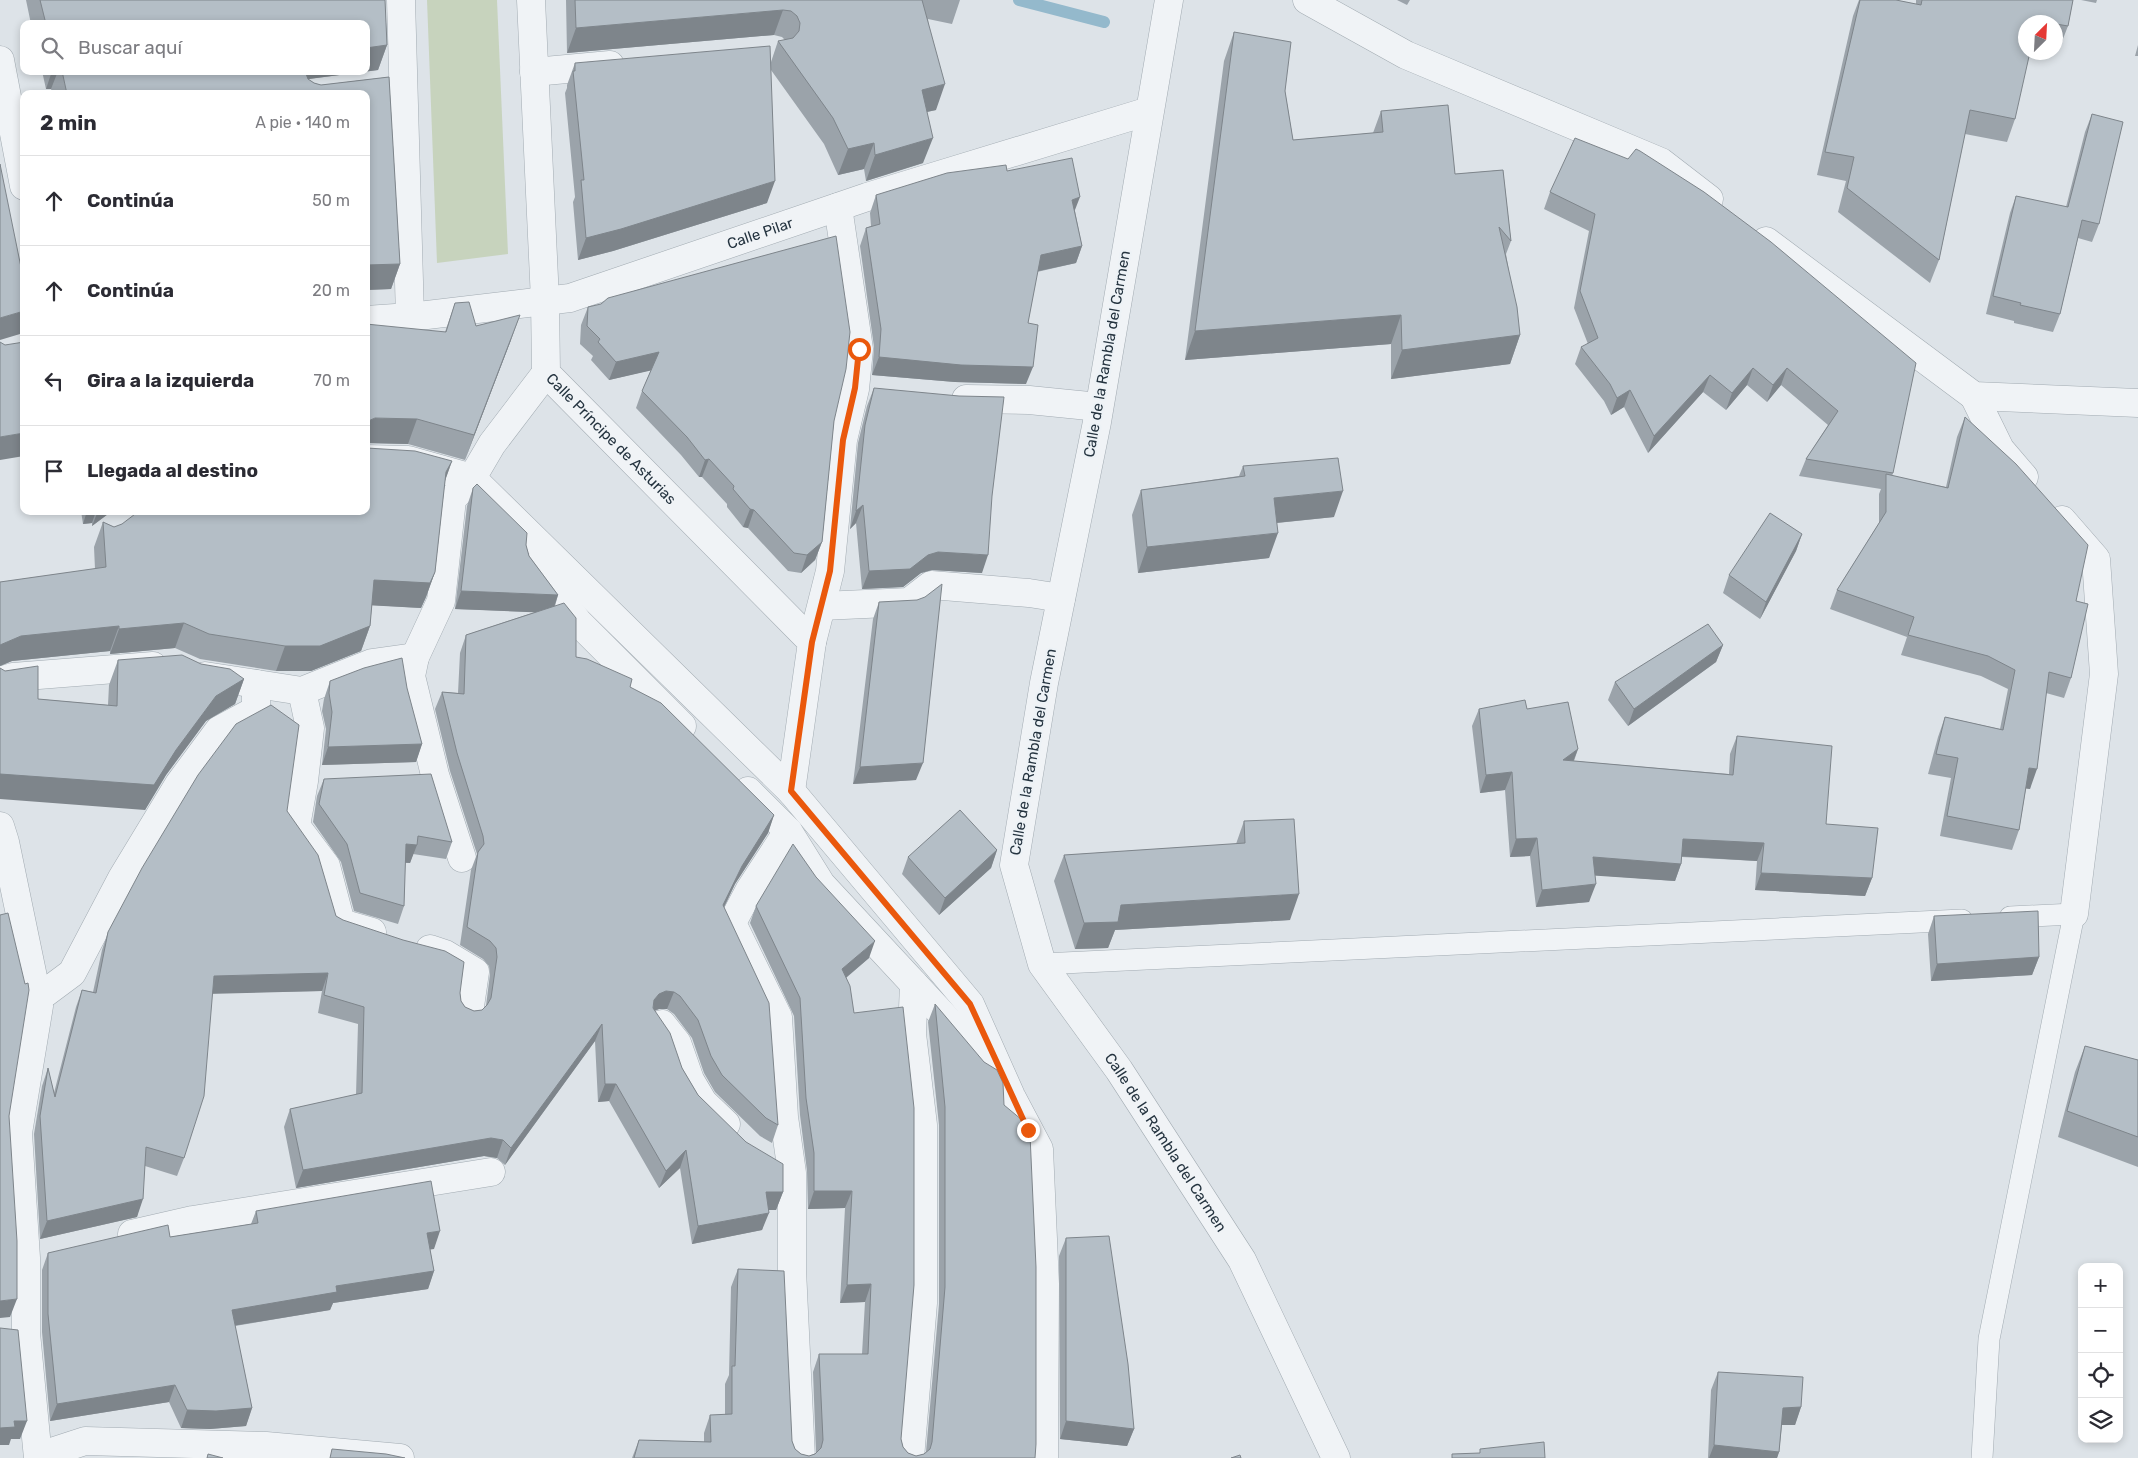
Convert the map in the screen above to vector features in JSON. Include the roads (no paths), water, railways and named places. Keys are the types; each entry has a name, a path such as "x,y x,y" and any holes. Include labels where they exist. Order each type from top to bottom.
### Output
{"street":[{"path":"401,0 391,85 410,317"},
{"name":"Calle Príncipe de Asturias","path":"531,0 545,300 546,373 812,642"},
{"name":"Calle de la Rambla del Carmen","path":"1169,0 1099,407 1044,683 1014,865 1042,964 1119,1070 1242,1260 1336,1458"},
{"path":"1307,0 1406,55 1661,162 1974,396 2000,449 2096,559 2104,674 2074,914"},
{"path":"0,60 18,127 20,147"},
{"path":"534,72 630,63"},
{"name":"Calle Pilar","path":"370,320 410,317 570,298 838,207 1149,111"},
{"path":"791,791 812,642 830,571 843,440 865,390 838,207"},
{"path":"462,858 424,777 411,676 414,657 441,600 452,499 472,478 492,444 546,373"},
{"path":"1974,396 2138,403"},
{"path":"944,398 1029,400 1099,407"},
{"path":"370,459 408,460 472,478 791,791 970,1004 1011,1096 1038,1150 1045,1284 1044,1458"},
{"path":"537,542 535,564 578,622 699,743"},
{"path":"822,606 908,602 931,585 1029,592 1061,598"},
{"path":"0,681 13,677 179,666 195,674 302,691 372,663 414,657"},
{"path":"37,999 72,973 127,870 179,784 219,730 256,710 256,684"},
{"path":"302,691 310,728 304,781 296,826 326,866 341,923 445,954 476,972 470,1013"},
{"path":"733,777 788,831 821,884 955,1028 1011,1096"},
{"path":"304,781 332,780"},
{"path":"0,826 39,1006 11,1106 18,1133 26,1258 13,1333 38,1457 84,1441 266,1446 400,1458"},
{"path":"788,831 732,923 778,1017 784,1117 792,1173 792,1270 801,1458"},
{"path":"910,1458 923,1303 923,1126 912,1034 914,984"},
{"path":"662,1024 677,1043 690,1080 703,1102 743,1142"},
{"path":"767,1158 792,1173"},
{"path":"110,1239 193,1220 490,1172"},
{"path":"26,1258 54,1252"}],"lane":[{"path":"1042,964 2074,914 1989,1339 1982,1458"}],"waterway":[{"path":"1019,0 1104,22"}]}
